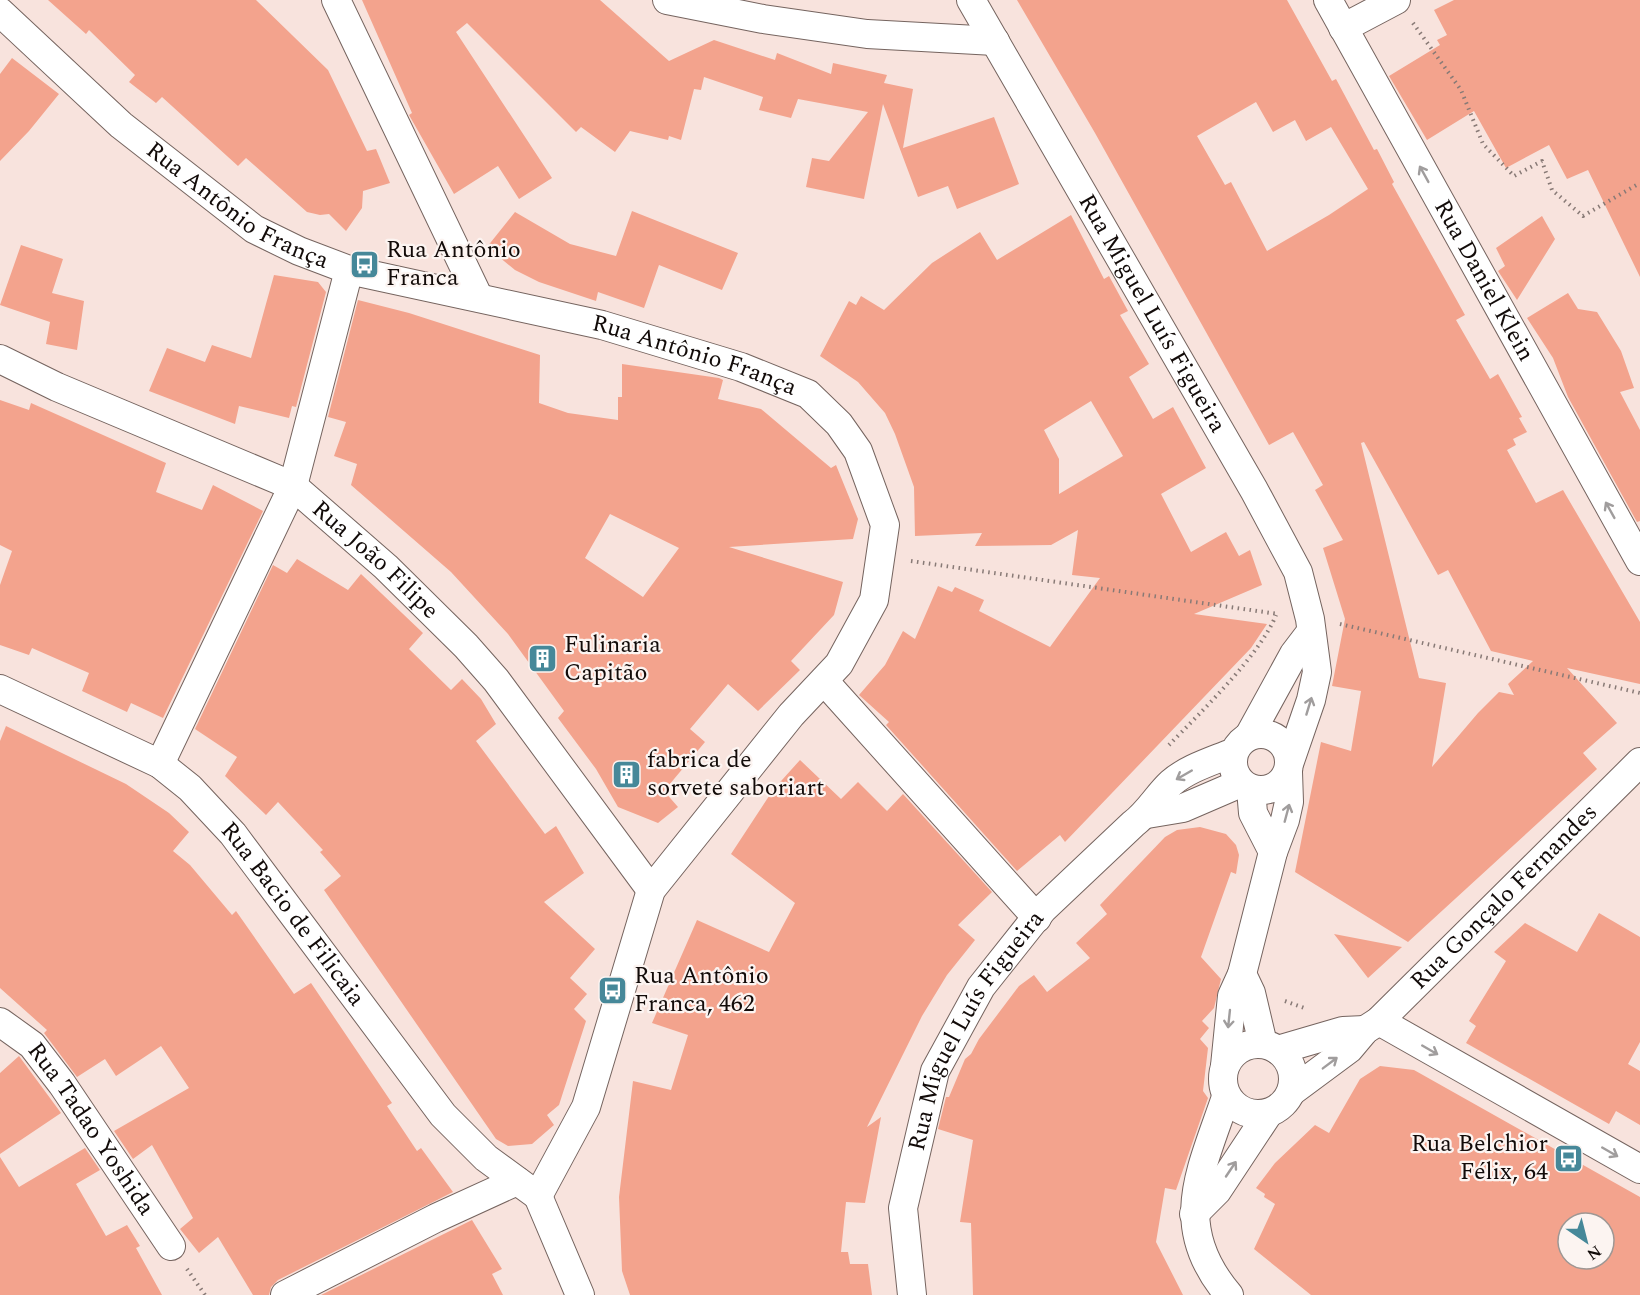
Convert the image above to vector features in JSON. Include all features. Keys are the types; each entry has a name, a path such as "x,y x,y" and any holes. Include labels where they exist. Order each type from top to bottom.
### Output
{"street":[{"path":"336,0 478,296"},
{"path":"667,0 763,19 867,34 995,41"},
{"name":"Rua Miguel Luís Figueira","path":"971,0 1254,490 1298,572 1319,625 1317,672 1311,700 1289,766"},
{"name":"Rua Daniel Klein","path":"1328,0 1640,561"},
{"path":"1343,28 1401,7"},
{"name":"Rua Antônio França","path":"0,12 121,126 254,229 298,251 349,270 478,296 613,328 741,367 808,394 839,424 858,451 885,525 874,600 839,664 825,682 791,715 651,890 586,1107 527,1189"},
{"path":"160,764 293,486 349,270"},
{"name":"Rua João Filipe","path":"0,359 57,387 293,486 386,567 466,646 496,680 651,890"},
{"path":"1273,852 1253,813 1246,786 1235,774 1232,763 1294,654 1319,625"},
{"path":"825,682 1037,918"},
{"name":"Rua Bacio de Filicaia","path":"0,689 160,764 190,788 233,834 443,1115 486,1158 527,1189"},
{"path":"1241,744 1260,733 1271,735 1281,741 1289,766 1289,802 1273,852 1242,974 1232,996 1222,1082 1227,1097 1238,1109 1253,1115 1268,1114"},
{"name":"Rua Miguel Luís Figueira","path":"912,1295 903,1208 935,1071 981,987 1037,918 1146,814 1171,783 1185,773 1241,744"},
{"name":"Rua Gonçalo Fernandes","path":"1291,1092 1349,1049 1362,1027 1640,762"},
{"path":"1146,814 1183,808 1246,786 1262,791 1273,788 1282,782 1289,766"},
{"path":"1194,1214 1217,1191 1268,1114 1282,1105 1291,1092 1294,1077 1289,1061 1271,1047 1242,974"},
{"name":"Rua Tadao Yoshida","path":"0,1022 32,1045 62,1083 171,1246"},
{"path":"1362,1027 1640,1169"},
{"name":"Rua Gonçalo Fernandes","path":"1271,1047 1362,1027"},
{"path":"1225,1066 1233,1053 1247,1045 1271,1047"},
{"path":"1227,1097 1196,1184 1194,1214 1196,1235 1204,1256 1228,1295"},
{"path":"285,1295 436,1218 527,1189 580,1295"}],"path":[{"path":"1401,7 1461,90 1483,144 1514,176 1542,161 1552,190 1583,216 1640,183"},
{"path":"880,556 1277,614 1319,625 1640,693"},
{"path":"1162,752 1240,667 1271,629 1277,614"},
{"path":"1277,999 1309,1010 1334,1008 1362,1027"}],"building":[{"path":"48,0 256,0 328,70 367,151 376,149 390,183 363,191 362,208 346,231 329,214 320,215 307,212 246,158 238,166 162,97 156,103 129,82 135,75 89,30 86,34"},
{"path":"362,0 600,0 669,61 714,40 775,60 777,53 831,74 833,63 887,75 884,83 913,89 903,148 994,117 1019,184 957,209 948,186 918,197 883,104 864,199 806,187 812,158 829,161 868,112 798,99 791,118 759,110 763,97 704,77 701,90 694,89 681,140 669,136 668,140 630,131 615,152 581,127 576,132 467,23 456,32 552,178 519,199 498,166 454,194 409,115 412,113"},
{"path":"1017,0 1287,0 1332,81 1336,79 1374,150 1377,149 1394,182 1392,184 1465,315 1456,320 1490,379 1498,374 1522,417 1519,418 1527,432 1513,439 1516,445 1507,450 1536,503 1563,490 1640,622 1640,684 1567,668 1617,723 1583,753 1597,769 1408,942 1295,872 1321,742 1351,751 1361,691 1332,686 1345,619 1323,548 1343,540 1315,490 1323,485 1293,432 1269,445 1095,133","holes":["1256,102 1273,132 1295,120 1306,141 1331,127 1368,189 1267,251 1231,182 1225,185 1197,136","1364,442 1438,575 1448,570 1491,651 1533,661 1508,684 1514,695 1499,692 1432,767 1446,683 1419,678 1361,443"]},
{"path":"1454,0 1640,0 1640,277 1588,170 1567,179 1549,145 1506,168 1474,111 1427,140 1389,76 1440,45 1437,40 1447,35 1434,10"},
{"path":"12,58 59,94 29,131 0,161 0,74"},
{"path":"632,211 738,253 722,290 659,265 644,308 598,292 596,301 539,282 515,270 487,247 515,212 570,244 616,256"},
{"path":"1071,215 1104,279 1109,276 1128,311 1120,315 1149,364 1129,377 1153,419 1173,407 1206,468 1161,494 1191,552 1226,532 1239,556 1250,550 1262,585 1194,614 1267,624 1251,648 1065,842 1060,835 1017,871 886,725 889,722 859,695 885,665 903,631 915,639 938,586 952,592 955,587 984,600 979,611 1050,647 1100,578 1072,575 1078,530 1051,545 975,546 982,533 915,536 914,487 885,413 858,382 820,356 849,301 856,305 861,296 884,310 932,263 980,232 997,260","holes":["1091,401 1123,456 1059,494 1059,459 1044,430"]},
{"path":"1542,216 1555,239 1517,300 1498,271 1505,266 1496,248"},
{"path":"21,245 63,259 52,293 84,301 77,350 46,344 50,322 0,305"},
{"path":"274,275 318,282 326,292 296,407 292,406 289,418 239,406 235,424 149,391 167,348 205,362 212,345 251,358"},
{"path":"1568,293 1578,309 1597,312 1621,351 1634,388 1620,392 1640,430 1640,521 1637,522 1568,397 1553,358 1527,318"},
{"path":"358,300 409,313 540,355 539,403 568,413 618,420 618,397 622,397 622,364 719,378 723,380 718,399 761,409 831,468 836,465 858,519 853,539 729,547 843,582 834,615 791,661 800,670 758,711 728,684 690,729 705,742 664,791 678,807 658,823 618,807 596,769 558,718 564,711 508,634 451,572 351,485 357,464 334,456 346,422 328,417","holes":["610,514 679,548 643,597 585,558"]},
{"path":"0,400 29,410 31,403 166,463 156,492 202,510 213,485 263,511 163,718 131,703 127,712 82,691 89,673 32,648 29,655 0,645 0,585 12,551 0,545"},
{"path":"297,559 348,590 361,574 423,633 409,649 451,690 462,679 481,699 496,724 476,741 545,834 556,826 584,873 544,902 595,949 570,978 587,994 574,1009 586,1021 559,1105 547,1115 554,1125 532,1144 508,1146 496,1139 324,890 341,876 320,852 323,850 278,802 266,815 225,776 237,757 195,729 273,565 287,573"},
{"path":"6,726 126,784 169,813 189,832 173,851 190,865 232,915 236,911 294,994 311,983 392,1103 387,1106 417,1151 421,1148 453,1192 278,1280 271,1287 269,1295 253,1295 218,1237 199,1253 180,1229 193,1218 152,1145 133,1159 114,1131 189,1088 161,1046 116,1076 105,1059 77,1077 44,1033 47,1030 0,988 0,741"},
{"path":"800,760 841,799 858,782 887,811 903,794 992,892 958,925 975,940 947,975 922,1016 867,1127 881,1117 865,1203 846,1202 841,1252 848,1252 850,1264 868,1264 872,1295 630,1295 622,1271 619,1197 633,1081 671,1090 688,1035 652,1023 697,920 769,952 795,903 731,854 773,790"},
{"path":"1200,827 1226,834 1236,845 1239,855 1236,874 1231,872 1201,957 1221,979 1214,1008 1202,1021 1209,1028 1200,1039 1208,1048 1203,1091 1208,1098 1176,1190 1165,1188 1156,1242 1183,1295 973,1295 971,1223 960,1222 973,1140 938,1129 946,1097 949,1097 965,1059 971,1054 979,1039 1019,986 1034,975 1047,992 1090,958 1076,943 1107,914 1100,905 1165,837 1177,830"},
{"path":"1599,913 1640,937 1640,1042 1628,1064 1640,1071 1640,1125 1616,1111 1609,1124 1466,1043 1476,1026 1469,1021 1506,961 1494,952 1525,923 1577,952"},
{"path":"1334,934 1402,947 1368,978"},
{"path":"19,1056 61,1113 0,1154 0,1073"},
{"path":"1380,1066 1414,1070 1640,1197 1640,1295 1311,1295 1254,1249 1275,1204 1256,1188 1275,1163 1315,1125 1329,1133 1360,1079"},
{"path":"85,1148 100,1170 76,1184 106,1236 127,1225 140,1246 136,1248 162,1295 0,1295 0,1157 19,1187"},
{"path":"472,1220 502,1269 492,1274 503,1295 321,1295"}],"place":[{"name":"Rua Antônio Franca","path":"365,264"},
{"name":"Fulinaria Capitão","path":"543,659"},
{"name":"fabrica de sorvete saboriart","path":"626,774"},
{"name":"Rua Antônio Franca, 462","path":"613,990"},
{"name":"Rua Belchior Félix, 64","path":"1569,1158"}]}
